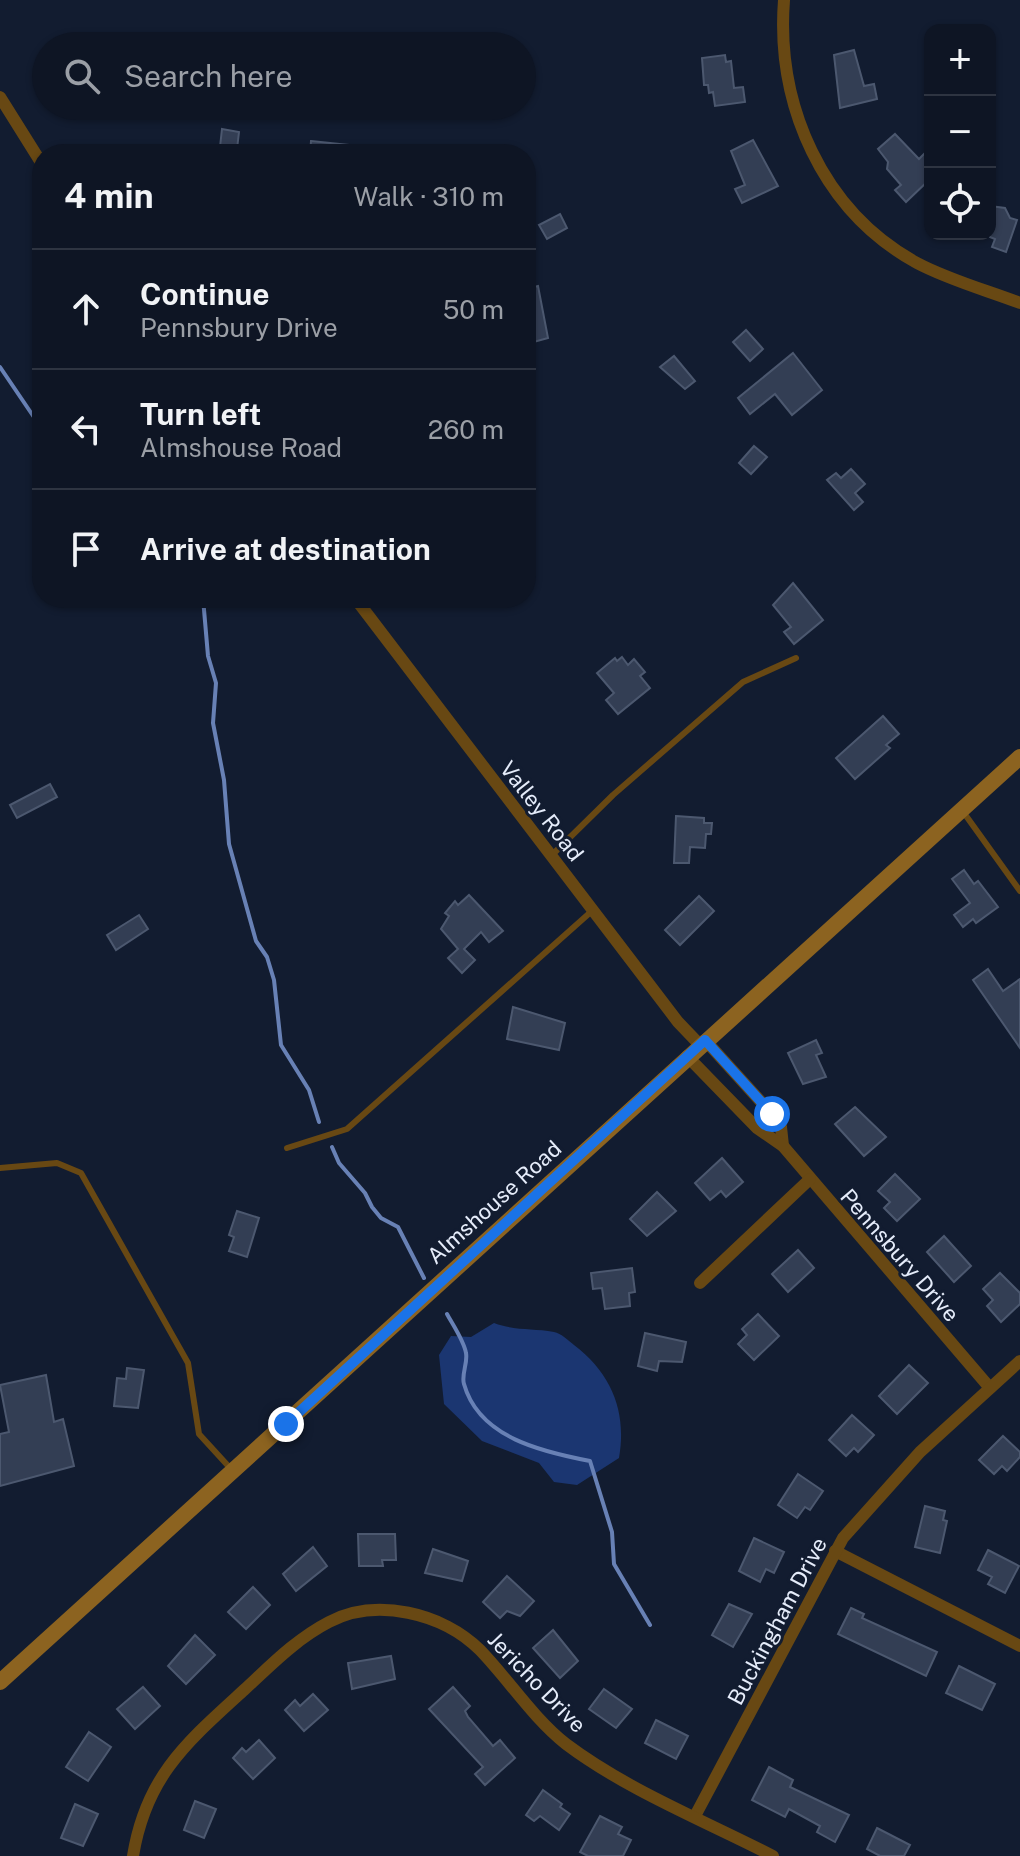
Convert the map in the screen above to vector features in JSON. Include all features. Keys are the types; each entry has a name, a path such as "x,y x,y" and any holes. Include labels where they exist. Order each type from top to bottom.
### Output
{"main road":[{"name":"Almshouse Road","path":"0,1682 1020,757"}],"street":[{"path":"784,0 783,53 793,108 820,167 840,196 874,233 909,258 1020,303"},
{"path":"0,97 32,148"},
{"name":"Valley Road","path":"363,608 698,1047"},
{"name":"Pennsbury Drive","path":"698,1047 772,1114 781,1127 783,1146"},
{"name":"Pennsbury Drive","path":"698,1047 757,1128 783,1146 990,1388"},
{"path":"700,1283 810,1179"},
{"name":"Buckingham Drive","path":"695,1816 835,1551 857,1520 920,1452 1020,1361"},
{"path":"835,1551 1020,1646"},
{"name":"Jericho Drive","path":"133,1856 150,1796 163,1772 188,1741 305,1636 332,1620 370,1611 409,1613 463,1636 565,1743 773,1856"}],"lane":[{"path":"551,856 613,795 743,682 796,658"},
{"path":"962,810 1020,891"},
{"path":"287,1148 347,1129 593,910"},
{"path":"0,1168 57,1163 81,1173 192,1371 199,1434 234,1471"}],"shaded area":[{"path":"494,1323 557,1333 587,1356 614,1395 621,1425 619,1458 577,1485 554,1482 539,1463 482,1441 444,1404 439,1355 451,1336 471,1337"}],"building":[{"path":"854,50 864,86 874,84 877,99 840,108 834,55"},
{"path":"725,55 726,62 731,61 734,88 743,87 745,102 715,106 713,92 709,93 708,85 704,85 702,58"},
{"path":"222,129 239,132 238,144 220,144"},
{"path":"895,134 919,159 924,154 924,185 906,202 895,190 901,185 887,169 888,162 878,149"},
{"path":"753,140 778,186 742,203 735,189 745,185 731,151"},
{"path":"311,141 339,144 311,144"},
{"path":"996,207 1005,208 1010,218 1017,220 1006,252 992,247 996,240"},
{"path":"560,214 567,228 547,239 539,225"},
{"path":"536,286 548,338 536,341"},
{"path":"746,330 763,349 750,361 733,342"},
{"path":"793,353 822,390 792,415 775,394 750,414 738,398"},
{"path":"674,356 695,381 685,389 660,367"},
{"path":"754,446 767,457 751,474 739,463"},
{"path":"851,469 865,484 855,493 863,502 854,510 827,480 836,473 841,478"},
{"path":"793,583 823,620 794,644 784,632 791,627 773,605"},
{"path":"622,657 628,665 634,659 645,672 640,676 650,688 618,714 606,700 614,693 597,673 615,658 617,661"},
{"path":"883,716 899,734 886,745 890,748 855,779 836,758"},
{"path":"50,784 57,797 17,818 10,805"},
{"path":"676,816 704,818 704,823 712,823 711,834 706,834 705,848 690,847 689,863 674,863"},
{"path":"964,870 974,884 978,881 998,907 976,923 973,919 963,927 954,915 970,903 952,879"},
{"path":"469,895 503,931 489,942 481,932 464,949 475,960 462,973 448,958 458,949 441,929 449,916 445,913 455,901 458,905"},
{"path":"699,896 714,911 680,945 665,930"},
{"path":"139,915 148,929 116,950 107,935"},
{"path":"988,969 1003,991 1020,979 1020,1048 973,980"},
{"path":"513,1007 565,1023 559,1050 507,1039"},
{"path":"816,1040 822,1053 816,1055 826,1077 803,1084 788,1053"},
{"path":"855,1107 886,1137 864,1156 835,1124"},
{"path":"722,1158 743,1182 726,1197 721,1191 710,1200 695,1183"},
{"path":"895,1174 920,1199 897,1221 884,1208 890,1202 878,1191"},
{"path":"657,1192 676,1211 647,1236 630,1219"},
{"path":"237,1211 259,1218 247,1257 229,1251 234,1237 229,1235"},
{"path":"944,1236 971,1266 954,1282 927,1252"},
{"path":"798,1250 814,1268 788,1292 772,1274"},
{"path":"632,1268 635,1292 629,1293 630,1306 605,1309 602,1288 593,1289 591,1273"},
{"path":"1000,1273 1020,1293 1020,1304 1001,1322 987,1306 993,1300 983,1289"},
{"path":"758,1314 779,1336 754,1360 738,1344 747,1335 742,1329"},
{"path":"645,1333 686,1342 682,1362 659,1361 657,1371 638,1366"},
{"path":"909,1365 928,1383 897,1414 879,1396"},
{"path":"127,1368 144,1370 138,1408 114,1406 117,1378 126,1379"},
{"path":"46,1375 54,1422 63,1419 74,1466 0,1486 0,1434 9,1432 0,1385"},
{"path":"852,1415 874,1435 858,1452 854,1448 846,1456 829,1440"},
{"path":"1003,1436 1020,1452 1020,1457 1007,1471 1002,1466 994,1474 979,1460"},
{"path":"798,1474 823,1491 810,1510 805,1507 797,1518 778,1505"},
{"path":"925,1506 945,1511 943,1520 947,1521 940,1553 915,1547"},
{"path":"358,1534 395,1534 396,1560 382,1560 383,1566 359,1566"},
{"path":"754,1538 784,1552 774,1573 766,1569 760,1582 739,1571"},
{"path":"313,1547 327,1566 296,1591 283,1574"},
{"path":"433,1549 468,1561 462,1581 425,1573"},
{"path":"988,1550 1019,1566 1005,1593 988,1584 992,1577 978,1570"},
{"path":"507,1576 534,1601 520,1616 507,1611 500,1618 483,1602"},
{"path":"253,1587 270,1605 246,1629 228,1612"},
{"path":"729,1604 752,1614 733,1647 712,1635"},
{"path":"851,1608 864,1614 862,1618 937,1652 926,1676 838,1634"},
{"path":"553,1630 578,1661 560,1678 533,1648"},
{"path":"195,1635 215,1655 186,1684 168,1666"},
{"path":"391,1656 395,1679 352,1689 348,1663"},
{"path":"959,1666 995,1684 982,1710 946,1693"},
{"path":"143,1687 160,1706 135,1729 117,1709"},
{"path":"453,1687 470,1706 465,1711 468,1717 493,1746 500,1740 515,1758 485,1785 475,1774 483,1767 429,1709"},
{"path":"604,1689 632,1709 616,1728 589,1709"},
{"path":"313,1694 328,1710 304,1731 285,1710 295,1700 300,1706"},
{"path":"656,1720 688,1736 676,1759 645,1743"},
{"path":"89,1732 111,1747 88,1781 66,1767"},
{"path":"259,1740 275,1758 253,1779 233,1758 242,1748 246,1752"},
{"path":"769,1767 793,1780 790,1787 849,1815 835,1842 817,1832 820,1826 789,1809 785,1817 752,1800"},
{"path":"543,1790 570,1814 559,1830 540,1816 534,1821 526,1815"},
{"path":"195,1801 216,1809 204,1838 184,1830"},
{"path":"75,1804 98,1814 83,1846 61,1838"},
{"path":"600,1816 622,1827 618,1834 631,1840 623,1856 588,1856 580,1852"},
{"path":"877,1828 910,1845 904,1856 880,1856 867,1849"}],"waterway":[{"path":"0,367 32,414"},
{"path":"204,608 208,656 216,683 213,723 224,780 229,844 256,941 267,957 274,980 281,1045 309,1090 319,1122"},
{"path":"332,1147 339,1163 365,1193 381,1218 398,1227 424,1278"},
{"path":"447,1314 466,1353 464,1384 483,1418 498,1430 533,1447 590,1461 612,1532 614,1564 650,1625"}],"route":[{"path":"286,1424 705,1040 772,1114"}]}
